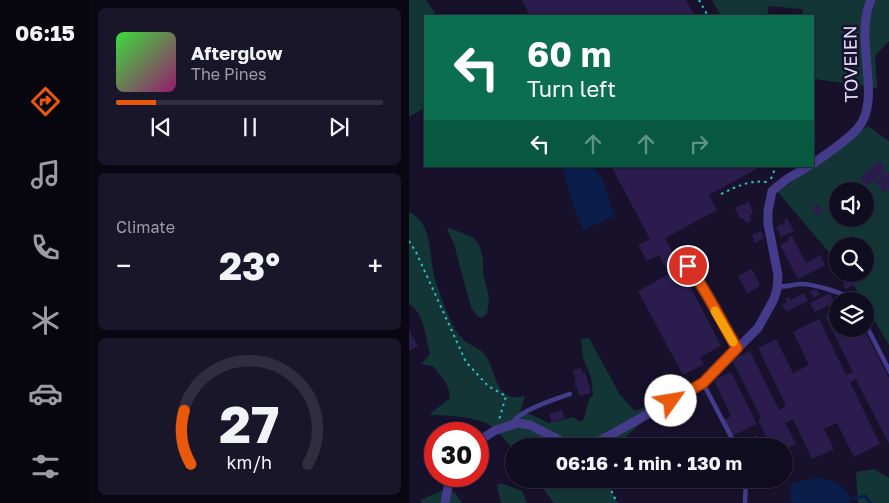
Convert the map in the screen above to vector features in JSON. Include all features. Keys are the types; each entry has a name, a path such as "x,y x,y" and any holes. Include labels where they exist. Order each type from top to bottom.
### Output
{"street":[{"name":"TOVEIEN","path":"814,163 856,130 867,112 869,86 864,26 871,0"},
{"path":"489,435 512,423 519,422 530,425 567,444 579,445 598,442 703,383 757,328 774,299 778,275 768,224 768,211 772,191 787,178 807,167"},
{"path":"445,503 448,487"}],"lane":[{"path":"688,266 697,277 724,328 737,348"},
{"path":"777,286 812,285 836,292"},
{"path":"872,337 889,372"},
{"path":"703,383 731,438"},
{"path":"512,423 515,419 529,411 570,394"},
{"path":"745,503 746,488"}],"path":[{"path":"699,0 707,15"},
{"path":"721,194 755,180 770,182"},
{"path":"409,241 416,252 466,362 488,386 506,396 496,430"},
{"path":"610,488 617,503"}],"green space":[{"path":"409,0 426,0 436,15 424,15 424,109 409,117"},
{"path":"712,0 889,0 889,41 875,56 877,88 815,79 814,15 804,15 802,9 769,6 767,15 720,15"},
{"path":"868,126 889,141 889,345 874,320 874,292 858,292 852,282 874,282 874,237 829,237 829,252 778,192"},
{"path":"409,212 423,224 429,241 435,279 454,327 465,340 486,356 502,391 508,396 525,396 520,412 549,423 573,417 580,422 584,419 589,399 593,395 591,377 583,358 581,339 589,338 620,395 635,411 654,403 658,416 646,420 624,438 505,438 505,440 489,425 489,422 452,416 431,415 449,399 449,390 445,381 433,366 421,364 430,354 426,334 418,313 409,304"},
{"path":"450,228 474,238 480,247 483,259 483,274 489,297 487,314 482,318 477,316 471,307 454,244 447,229"},
{"path":"874,469 889,478 889,503 858,503 856,472"},
{"path":"501,483 505,485 505,488 514,488 522,491 527,503 501,503 497,485"},
{"path":"543,488 611,488 617,503 554,503"},
{"path":"441,491 454,492 462,503 421,503 421,500"}],"water":[{"path":"562,167 594,167 603,180 614,216 583,230"},
{"path":"817,478 837,483 851,499 849,503 793,503 790,498 793,483"}],"building":[{"path":"522,0 686,0 694,15 530,15"},
{"path":"814,131 816,138 814,150"},
{"path":"880,161 885,168 883,172 885,174 890,171 890,189 884,193 875,182 880,178 878,177 872,182 864,182 860,177"},
{"path":"612,167 760,167 709,195 717,210 665,238 721,346 700,357 704,364 683,375 638,291 669,274 659,255 647,261 638,245 650,239"},
{"path":"749,202 753,213 750,215 751,221 746,223 743,218 740,219 735,208"},
{"path":"818,204 823,212 816,216 812,208"},
{"path":"787,218 794,231 781,237 776,227 785,222 784,220"},
{"path":"761,231 764,238 755,243 752,235"},
{"path":"792,236 806,263 820,255 825,265 798,279 780,245"},
{"path":"752,269 760,286 747,293 738,276"},
{"path":"855,282 856,284 845,289 843,283"},
{"path":"816,289 820,294 814,298 810,292"},
{"path":"804,293 808,301 786,312 782,304 787,302 785,299 789,297 790,300"},
{"path":"829,294 829,305 815,312 810,303"},
{"path":"829,314 829,324 825,316"},
{"path":"819,319 846,375 853,372 836,337 868,337 890,380 890,446 856,379 850,382 880,444 854,457 837,423 824,429 834,449 812,459 793,419 785,423 793,438 767,438 758,420 761,418 732,360 750,351 779,410 786,406 758,348 776,339 793,373 809,365 793,332"},
{"path":"409,330 418,346 409,351"},
{"path":"581,368 583,373 585,372 591,393 579,396 577,386 575,387 574,383 576,383 573,370"},
{"path":"731,372 757,424 732,436 724,420 731,416 714,380"},
{"path":"562,410 564,418 551,422 549,414"}],"waterway":[{"path":"851,499 865,496 871,503"}],"slow traffic":[{"path":"715,311 733,342"}],"route":[{"path":"671,401 703,383 737,348 724,328 697,277 688,266"}]}
